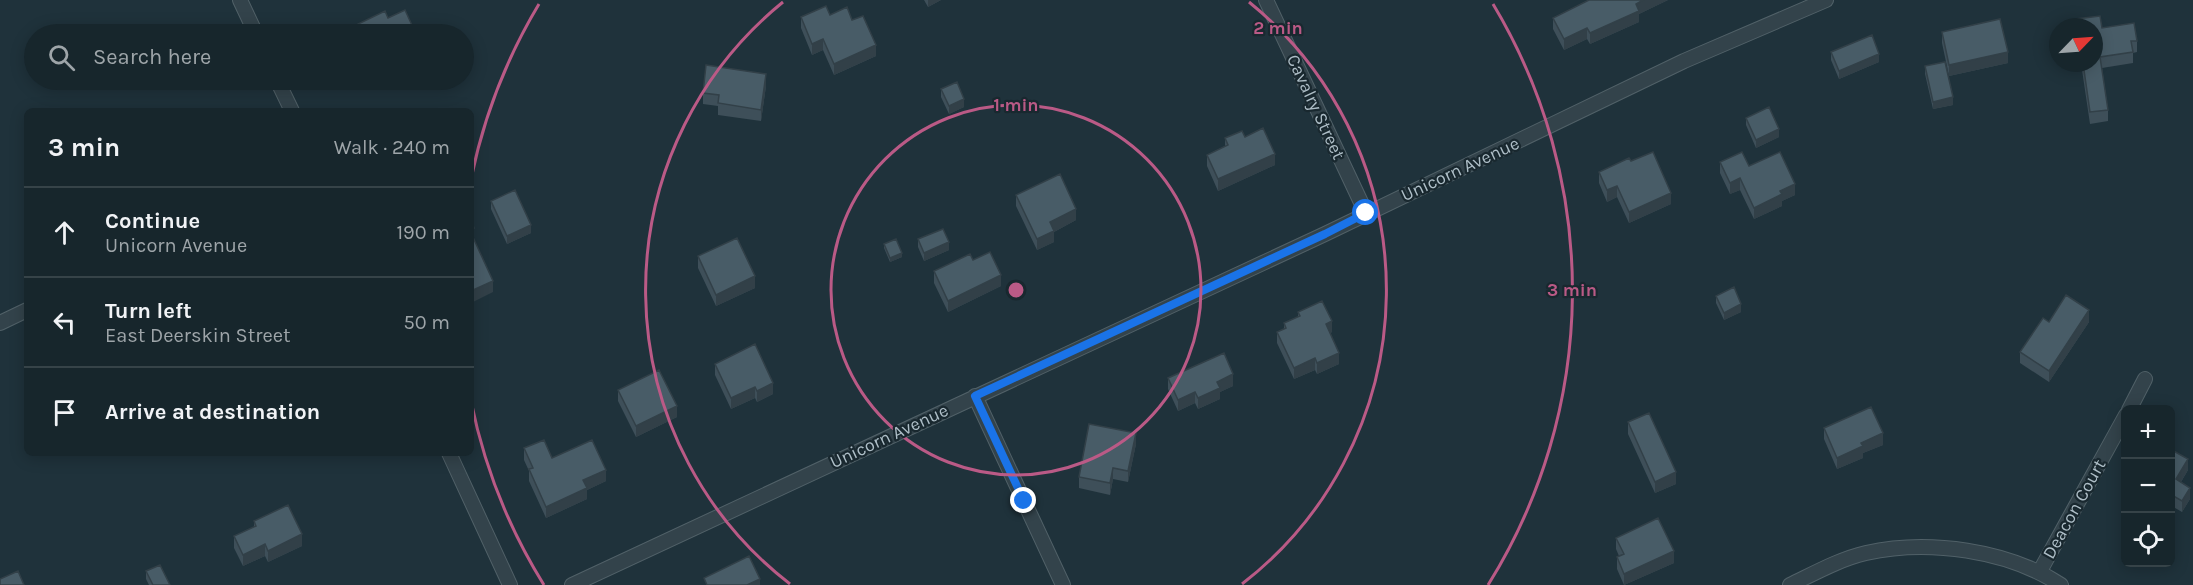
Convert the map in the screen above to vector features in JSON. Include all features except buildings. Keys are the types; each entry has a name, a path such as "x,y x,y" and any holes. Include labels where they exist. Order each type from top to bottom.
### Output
{"street":[{"path":"240,0 251,24"},
{"name":"Cavalry Street","path":"1266,0 1366,213"},
{"name":"Unicorn Avenue","path":"572,585 1325,234 1684,61 1826,0"},
{"path":"282,90 291,108"},
{"path":"0,323 24,311"},
{"path":"2132,405 2145,379"},
{"path":"975,396 1064,585"},
{"name":"Deacon Court","path":"2040,571 2121,424"},
{"path":"450,456 510,585"},
{"path":"1790,585 1830,566 1865,554 1904,547 1951,549 2002,558 2040,571 2061,585"}],"route":[{"path":"1024,501 975,396 1366,213"}]}
